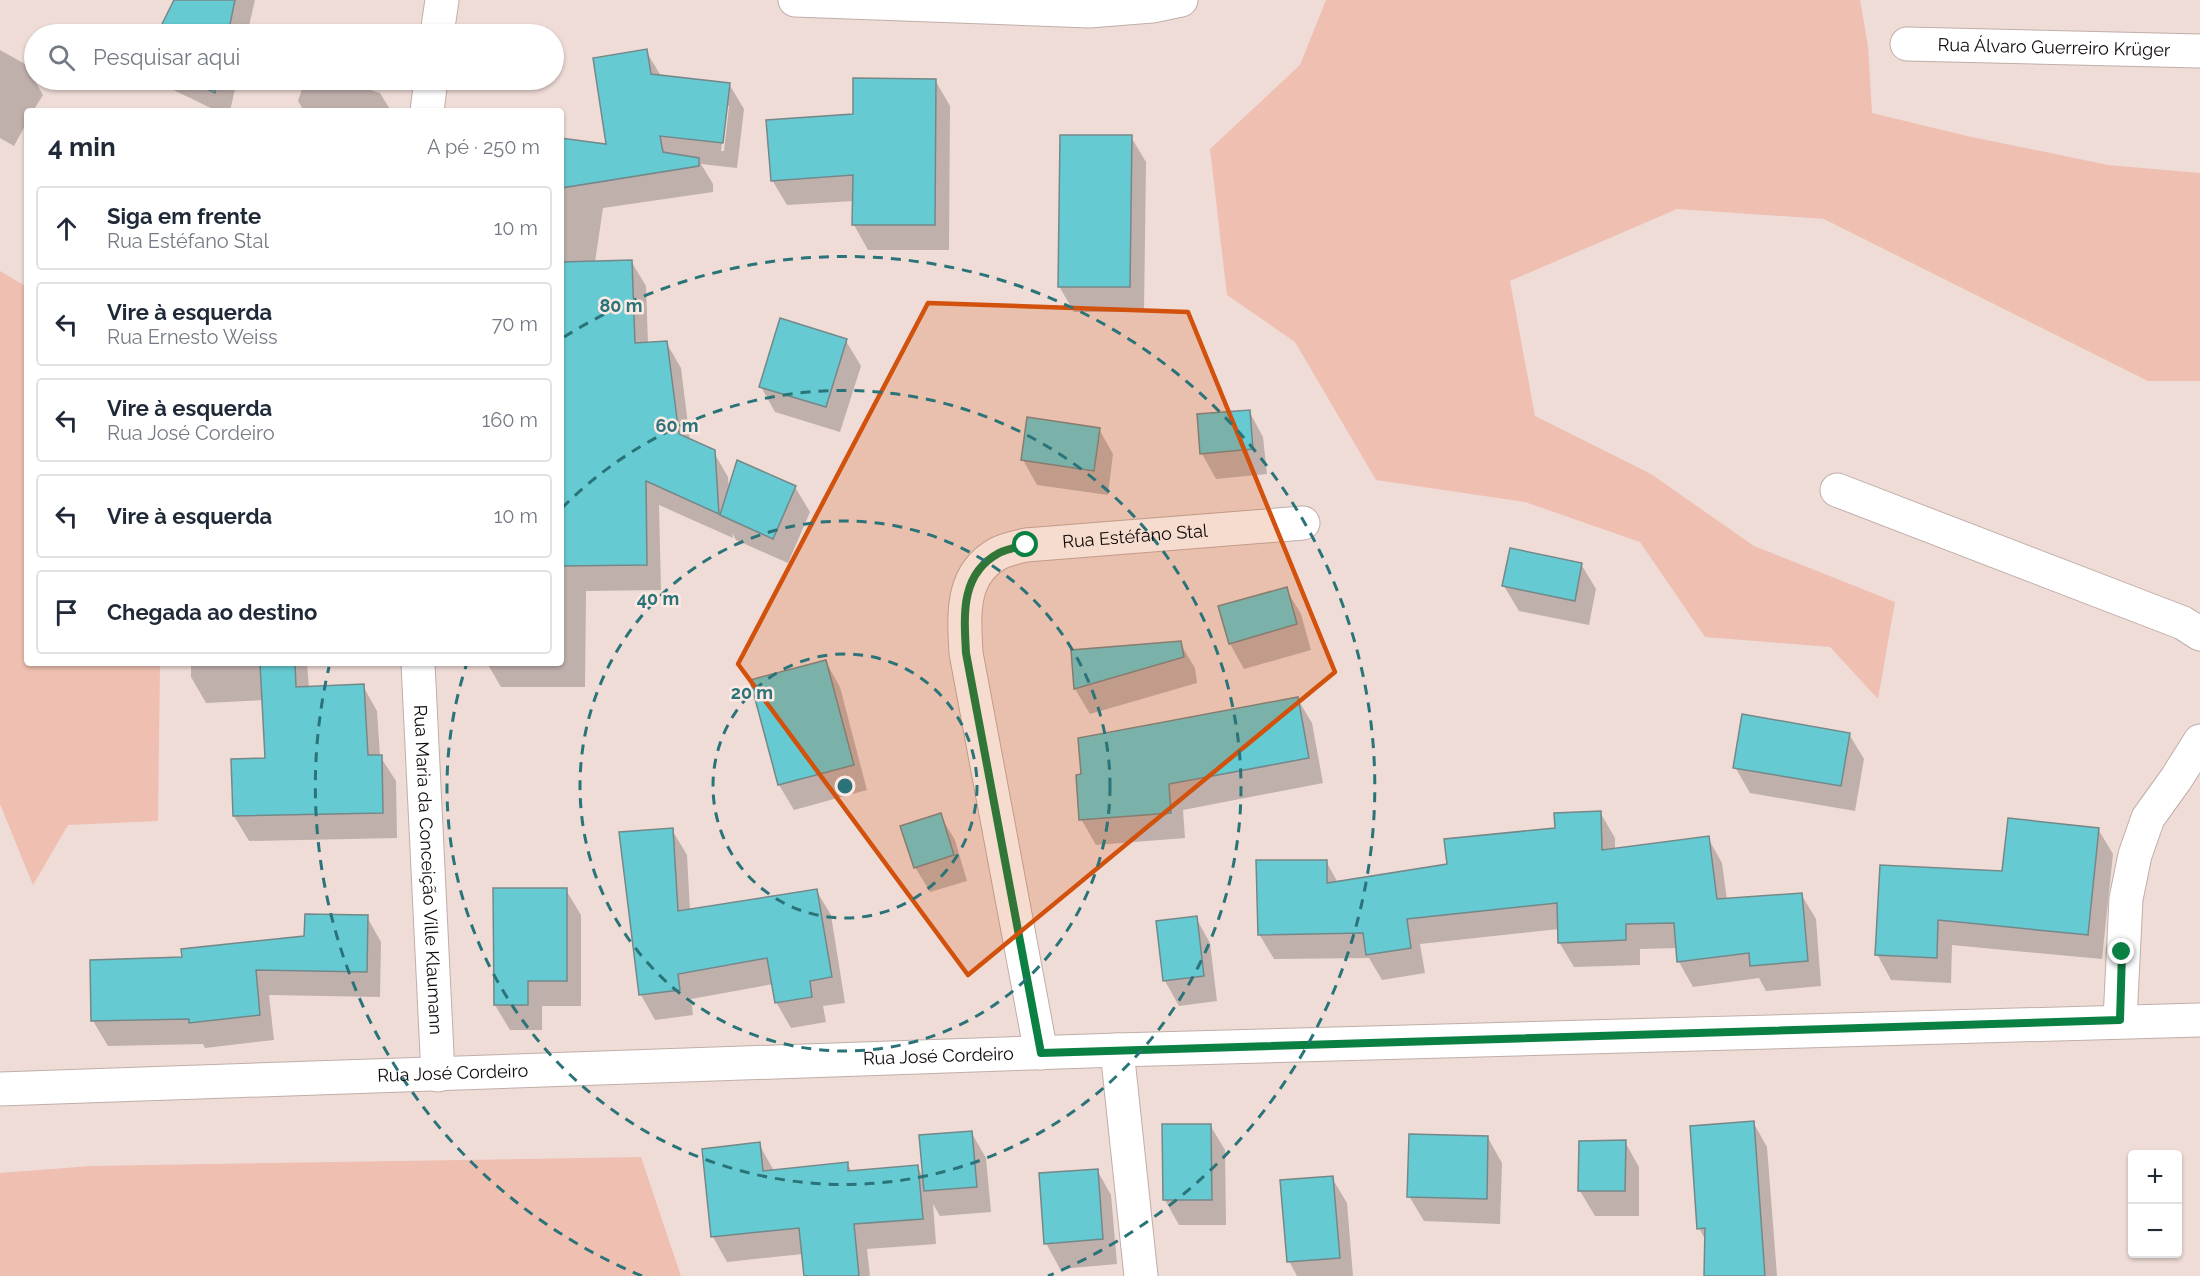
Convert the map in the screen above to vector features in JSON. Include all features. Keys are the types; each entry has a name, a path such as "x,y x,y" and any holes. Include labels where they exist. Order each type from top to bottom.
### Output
{"street":[{"path":"438,24 442,0"},
{"path":"795,0 1089,11 1152,6 1181,0"},
{"name":"Rua Álvaro Guerreiro Krüger","path":"1907,44 2200,51"},
{"path":"427,108 430,90"},
{"path":"1837,490 2183,623 2200,634"},
{"name":"Rua Estéfano Stal","path":"1041,1053 966,653 964,621 966,596 976,572 999,553 1026,545 1303,523"},
{"name":"Rua Maria da Conceição Ville Klaumann","path":"418,666 438,1075"},
{"path":"2120,1020 2126,900 2134,855 2148,818 2200,741"},
{"name":"Rua José Cordeiro","path":"0,1089 1117,1050 2120,1020 2200,1020"},
{"path":"1117,1050 1141,1276"}],"highlighted area":[{"path":"928,303 1188,312 1335,672 968,975 738,664"}],"shaded area":[{"path":"1326,0 1860,0 1868,46 1872,113 1967,136 2108,165 2200,173 2200,381 2148,381 1824,219 1677,209 1510,281 1535,416 1651,474 1754,546 1895,602 1878,699 1830,647 1705,637 1640,542 1525,502 1376,480 1295,342 1227,295 1210,149 1300,65"},
{"path":"0,271 24,285 24,666 160,666 158,821 68,825 33,885 0,804"},
{"path":"641,1157 681,1276 0,1276 0,1173 91,1166"}],"building":[{"path":"174,0 235,0 230,24 162,24"},
{"path":"647,49 651,74 730,83 723,143 660,136 663,152 699,158 699,166 564,188 564,138 606,144 593,58"},
{"path":"853,78 936,79 935,225 852,225 853,175 771,181 766,120 853,114"},
{"path":"1060,135 1132,135 1130,287 1058,287"},
{"path":"632,260 635,343 667,341 679,434 715,450 719,514 646,481 647,565 564,566 564,262"},
{"path":"780,318 847,339 826,407 759,387"},
{"path":"1250,410 1253,449 1200,454 1197,414"},
{"path":"1027,417 1100,428 1094,471 1021,460"},
{"path":"737,460 796,486 773,539 720,515"},
{"path":"1510,548 1582,563 1575,601 1502,586"},
{"path":"1287,587 1297,624 1229,644 1218,606"},
{"path":"1181,641 1184,657 1074,689 1071,650"},
{"path":"826,660 854,765 778,785 750,680"},
{"path":"260,666 295,666 296,687 364,684 368,755 382,755 383,813 233,816 231,759 265,758"},
{"path":"1298,697 1309,758 1169,784 1171,813 1079,820 1076,775 1081,774 1078,738"},
{"path":"1742,714 1850,733 1841,786 1733,768"},
{"path":"1601,811 1602,850 1709,836 1717,899 1802,893 1808,961 1750,966 1749,953 1677,962 1674,923 1626,924 1626,940 1558,943 1557,903 1407,919 1411,948 1366,955 1363,933 1258,935 1256,860 1327,860 1327,883 1447,864 1444,839 1555,828 1554,813"},
{"path":"941,813 954,855 914,868 900,826"},
{"path":"2008,818 2099,828 2088,935 1938,920 1937,958 1875,955 1880,865 2002,871"},
{"path":"673,828 678,911 817,889 832,977 810,981 812,997 775,1003 767,958 678,974 680,990 639,995 619,832"},
{"path":"493,888 567,888 567,981 528,981 528,1005 494,1005"},
{"path":"305,914 368,915 367,972 256,970 260,1015 189,1023 189,1019 91,1021 90,960 182,957 181,949 304,936"},
{"path":"1197,916 1204,976 1163,981 1156,921"},
{"path":"1754,1121 1765,1276 1704,1276 1705,1228 1697,1229 1690,1126"},
{"path":"1162,1124 1211,1124 1212,1200 1163,1200"},
{"path":"972,1131 977,1187 924,1191 919,1135"},
{"path":"1409,1134 1488,1136 1487,1199 1407,1197"},
{"path":"1626,1140 1625,1191 1578,1191 1579,1141"},
{"path":"760,1142 763,1171 848,1162 848,1171 918,1165 923,1219 854,1224 859,1276 804,1276 799,1228 711,1237 702,1149"},
{"path":"1098,1169 1103,1239 1044,1244 1039,1173"},
{"path":"1333,1176 1340,1258 1287,1262 1280,1180"}],"route":[{"path":"1026,545 999,553 976,572 966,596 964,621 966,653 1041,1053 2120,1020 2122,952"}]}
